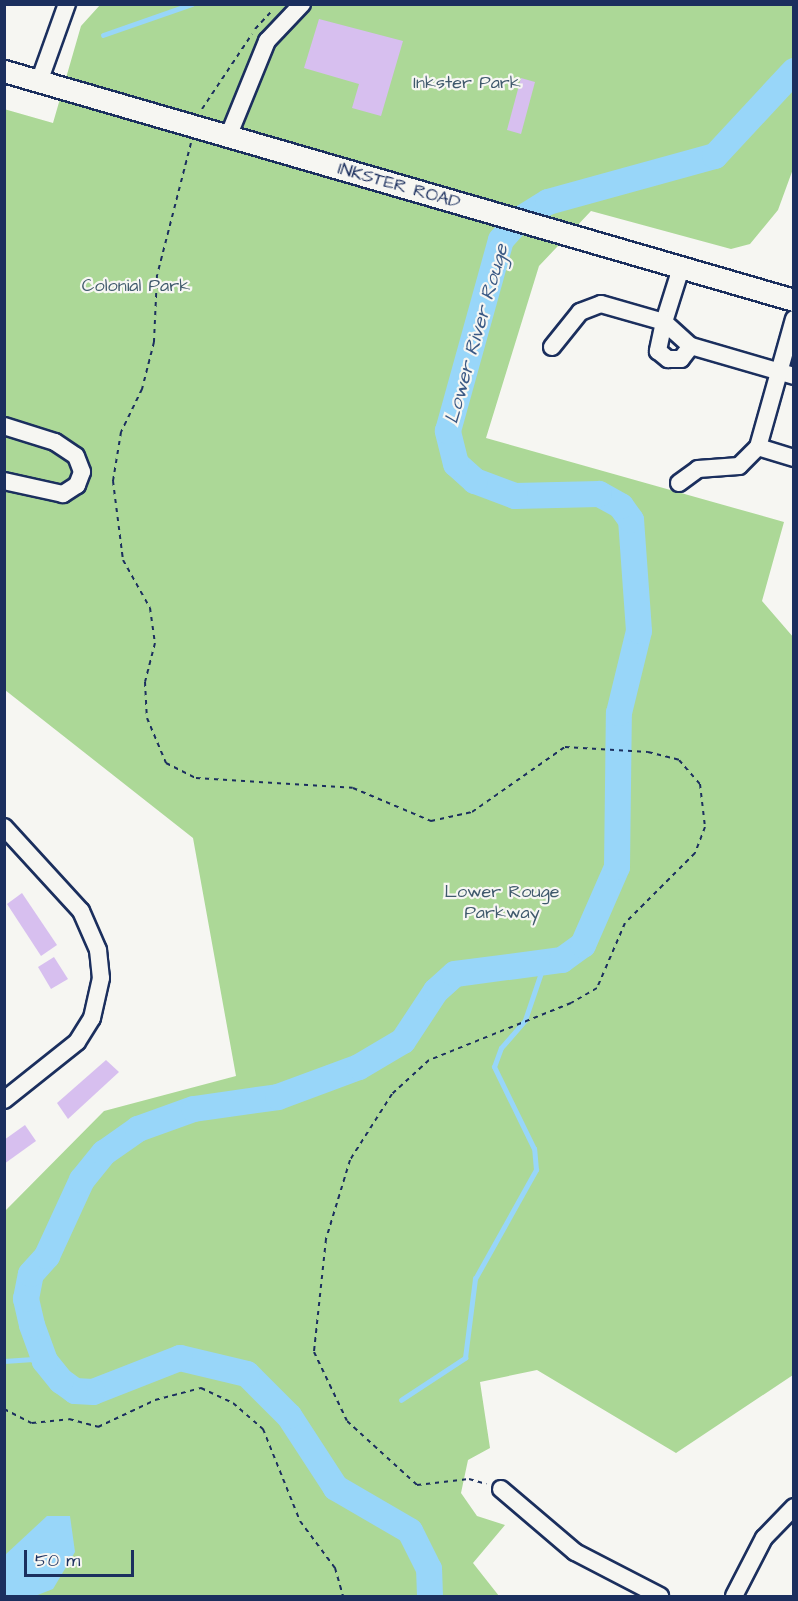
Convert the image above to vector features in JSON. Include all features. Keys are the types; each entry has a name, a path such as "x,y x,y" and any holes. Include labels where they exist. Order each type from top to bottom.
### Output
{"main road":[{"name":"INKSTER ROAD","path":"4,71 794,300"}],"street":[{"path":"39,82 67,4"},
{"path":"228,137 267,41 302,4"},
{"path":"681,268 658,344 662,356 674,361 691,346"},
{"path":"552,347 580,312 593,304 664,322 691,346 786,374"},
{"path":"679,483 698,469 739,466 758,447 786,374 794,319"},
{"path":"4,426 55,442 76,456 82,472 77,485 63,494 4,481"},
{"path":"758,447 794,458"},
{"path":"4,827 11,843 81,911 96,944 101,978 94,1012 77,1042 4,1100"},
{"path":"501,1489 574,1552 660,1596"},
{"path":"734,1596 764,1538 794,1507"}],"path":[{"path":"203,106 263,17 280,4"},
{"path":"190,146 157,275 154,342 142,389 121,432 113,481 123,560 150,608 155,643 144,682 147,718 166,763 196,778 353,788 431,822 472,812 565,747 648,752 679,760 700,784 705,827 695,853 625,923 597,988 571,1003 429,1060 365,1129 327,1239 314,1352 347,1421 417,1485 469,1479 501,1489"},
{"path":"4,1409 32,1423 69,1419 98,1427 155,1400 201,1388 233,1403 262,1429 300,1521 335,1568 343,1596"}],"green space":[{"name":"Lower Rouge Parkway","path":"100,5 793,5 793,169 778,210 750,244 731,249 591,211 539,266 486,438 784,522 762,601 794,638 793,1375 676,1453 537,1370 480,1382 490,1448 468,1460 461,1493 477,1516 505,1525 473,1563 499,1596 5,1596 5,1211 104,1111 236,1076 193,838 5,690 4,109 53,123 81,26"}],"water":[{"path":"47,1516 70,1516 75,1552 53,1589 35,1596 5,1596 5,1555"}],"building":[{"path":"319,19 403,41 381,116 352,108 359,84 304,68"},
{"path":"521,78 535,82 521,134 507,130"},
{"path":"22,893 57,945 41,956 7,904"},
{"path":"54,957 68,979 51,989 38,967"},
{"path":"106,1060 119,1072 68,1119 57,1103"},
{"path":"25,1125 36,1141 4,1164 4,1140"}],"waterway":[{"path":"103,35 192,4"},
{"name":"Lower River Rouge","path":"430,1596 429,1569 410,1531 336,1488 289,1416 247,1374 180,1358 93,1392 75,1391 61,1381 45,1361 32,1325 26,1299 31,1274 47,1256 82,1180 104,1153 138,1129 194,1109 278,1097 359,1067 403,1041 436,991 455,974 562,960 583,945 617,867 619,713 639,631 631,520 621,506 599,494 515,496 475,481 456,464 448,431 501,240 519,220 548,202 715,156 794,71"},
{"path":"401,1400 465,1358 475,1279 536,1170 534,1149 494,1067 501,1048 525,1020 545,961"},
{"path":"4,1361 33,1359 42,1352"}],"park label":[{"name":"Inkster Park","path":"467,83"},
{"name":"Colonial Park","path":"136,286"}]}
